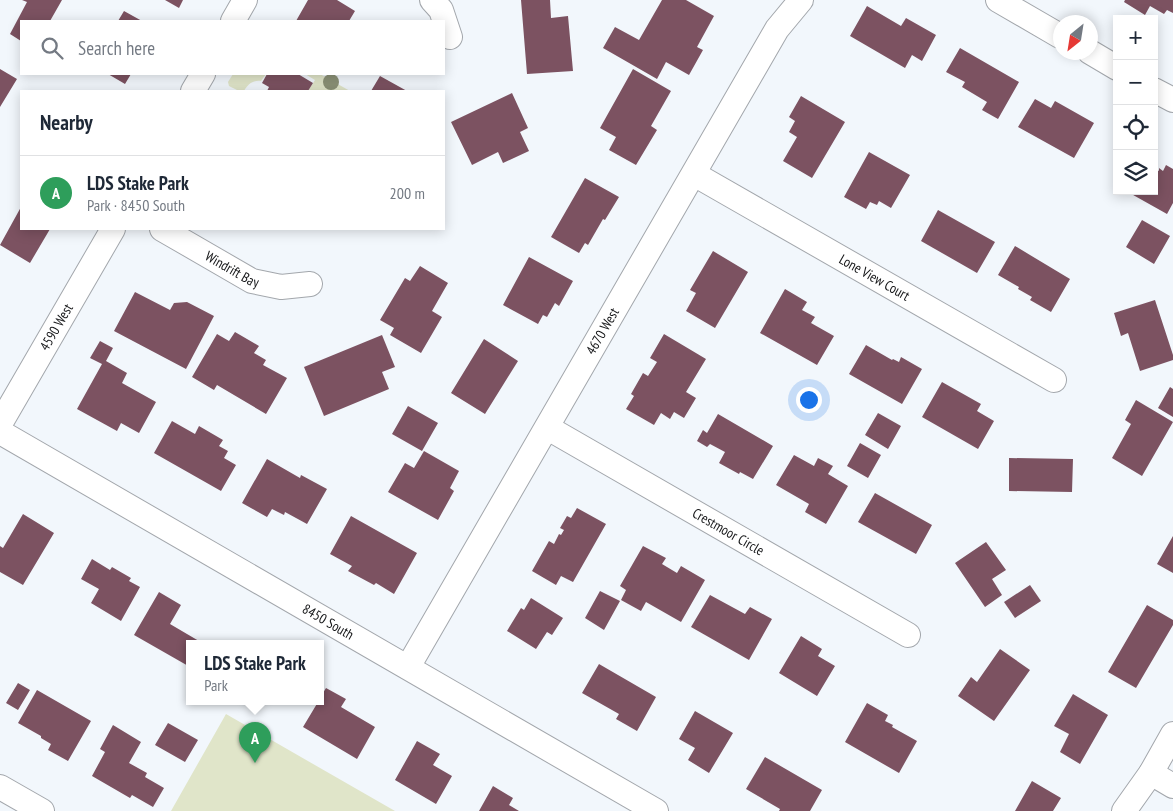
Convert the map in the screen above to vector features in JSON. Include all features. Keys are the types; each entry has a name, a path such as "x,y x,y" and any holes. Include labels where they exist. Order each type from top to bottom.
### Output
{"street":[{"path":"234,20 245,0"},
{"path":"432,0 441,10 444,20"},
{"name":"4670 West","path":"408,667 548,428 777,29 801,0"},
{"path":"998,0 1053,32"},
{"path":"445,22 450,37"},
{"path":"1098,57 1113,66"},
{"path":"194,90 202,75"},
{"path":"1158,92 1173,100"},
{"name":"Lone View Court","path":"694,174 1054,380"},
{"name":"4590 West","path":"0,424 112,230"},
{"name":"Windrift Bay","path":"164,230 252,281 281,287 310,284"},
{"name":"Crestmoor Circle","path":"548,428 908,635"},
{"name":"8450 South","path":"0,432 656,811"},
{"path":"1124,811 1151,773 1173,734"},
{"path":"1151,773 1173,786"},
{"path":"0,787 41,811"}],"green space":[{"path":"232,75 265,75 261,81 249,84 245,90 237,90 229,86 228,82"},
{"path":"307,75 322,75 348,90 309,90 315,80"},
{"path":"226,714 395,811 171,811"}],"building":[{"path":"22,0 62,0 51,20 20,20 20,40 10,34 27,2"},
{"path":"165,0 183,0 179,8"},
{"path":"308,0 337,0 355,11 350,20 297,20"},
{"path":"521,0 550,0 551,18 568,16 573,71 527,74"},
{"path":"662,0 686,0 714,16 697,47 703,50 689,75 666,62 657,79 603,48 615,27 639,40"},
{"path":"1125,0 1173,0 1173,13 1167,10 1164,14 1150,6 1145,15 1124,2"},
{"path":"867,6 901,26 906,18 936,35 922,61 912,55 905,68 850,36"},
{"path":"124,11 140,20 119,20"},
{"path":"960,48 1019,82 998,119 982,110 987,102 962,87 965,82 946,72"},
{"path":"0,69 17,79 0,107"},
{"path":"633,69 671,91 651,126 657,130 636,165 609,150 616,137 600,128"},
{"path":"110,75 130,75 125,84"},
{"path":"266,75 300,75 313,83 309,90 268,90 269,87 262,83"},
{"path":"380,76 405,90 372,90"},
{"path":"512,93 528,128 520,132 529,151 503,163 498,152 472,165 451,122"},
{"path":"801,96 845,122 812,178 783,161 797,137 789,132 795,121 789,117"},
{"path":"1035,99 1051,108 1055,101 1094,123 1074,158 1018,127"},
{"path":"869,152 910,175 891,208 879,201 877,205 870,202 866,209 844,197"},
{"path":"1166,165 1173,169 1173,203 1167,214 1133,195 1158,195 1158,170 1159,168 1163,171"},
{"path":"585,178 619,197 605,220 603,219 588,245 585,243 579,253 551,237"},
{"path":"20,209 20,230 49,230 30,263 0,245"},
{"path":"938,210 995,242 977,273 921,241"},
{"path":"1142,220 1170,236 1154,264 1126,247"},
{"path":"1015,246 1070,279 1051,312 1030,300 1032,297 1018,289 1019,287 998,275"},
{"path":"713,251 748,272 715,328 686,311 696,293 690,290"},
{"path":"529,257 573,281 559,306 555,303 547,317 543,315 538,324 503,305"},
{"path":"420,266 448,283 432,311 442,317 421,353 390,335 394,328 380,320 405,278 410,281"},
{"path":"785,289 807,302 802,310 815,317 811,323 834,336 817,365 760,333"},
{"path":"135,292 170,310 174,303 187,302 214,316 186,369 114,331"},
{"path":"1155,300 1173,360 1140,371 1128,333 1121,336 1114,313"},
{"path":"235,332 259,346 254,353 266,360 263,365 287,378 266,414 217,385 214,390 192,377 217,334 229,341"},
{"path":"664,334 706,359 686,392 696,398 684,418 674,412 670,419 661,413 654,425 626,409 634,396 631,394 643,373 648,376 657,362 650,358"},
{"path":"382,335 395,367 382,372 389,389 324,416 304,367"},
{"path":"484,339 518,361 485,414 451,393"},
{"path":"100,341 113,348 106,361 127,373 122,383 156,402 139,433 121,423 117,431 77,409 102,364 90,358"},
{"path":"866,345 892,360 899,362 901,357 922,369 902,404 849,374"},
{"path":"942,382 981,404 977,411 994,421 978,449 922,417"},
{"path":"1170,387 1173,389 1173,417 1158,408"},
{"path":"1136,400 1173,422 1142,476 1112,458 1131,424 1125,420"},
{"path":"408,406 438,423 422,451 392,434"},
{"path":"878,413 901,426 888,449 865,435"},
{"path":"718,414 773,446 753,479 719,463 725,452 710,444 707,447 697,441 703,430 707,433"},
{"path":"172,421 195,434 199,426 223,440 219,446 228,451 224,458 236,465 221,491 154,453"},
{"path":"860,443 881,455 868,478 847,466"},
{"path":"424,451 459,471 450,488 454,491 438,520 388,492 405,463 414,468"},
{"path":"794,455 814,466 818,458 833,466 828,474 848,486 826,524 805,512 809,504 776,485"},
{"path":"1009,458 1073,459 1072,492 1009,491"},
{"path":"267,459 300,478 301,475 327,489 307,524 285,512 284,515 272,509 267,517 242,503"},
{"path":"875,493 932,525 916,554 858,522"},
{"path":"577,508 606,524 573,582 561,576 556,585 532,571 549,541 554,544 559,534 561,535 564,530 560,528 567,516 571,518"},
{"path":"23,514 54,533 23,585 0,572 0,546 3,548"},
{"path":"351,516 417,553 394,594 376,583 374,585 348,571 352,566 330,554"},
{"path":"1173,536 1173,573 1157,564"},
{"path":"986,542 1006,570 992,579 1002,595 985,607 955,563"},
{"path":"643,546 666,558 662,564 677,573 681,566 705,580 681,622 646,602 641,611 621,600 626,590 620,586"},
{"path":"92,559 110,570 112,567 131,578 129,581 140,587 121,621 91,603 99,589 81,579"},
{"path":"1030,585 1041,601 1015,618 1004,602"},
{"path":"600,591 620,601 604,630 585,618"},
{"path":"159,592 181,605 170,624 197,640 186,640 186,665 134,635"},
{"path":"710,595 745,614 750,607 772,619 749,660 691,627"},
{"path":"531,598 563,618 552,635 547,632 536,649 507,631 521,608 524,610"},
{"path":"1147,605 1173,620 1173,625 1136,688 1108,672"},
{"path":"801,636 822,649 818,656 835,666 817,696 779,673"},
{"path":"1000,649 1030,670 994,721 958,696 971,677 977,682"},
{"path":"599,664 656,697 637,731 616,719 619,714 582,693"},
{"path":"18,683 30,690 18,710 6,703"},
{"path":"326,688 346,699 341,707 375,727 357,759 303,727 316,705 324,705 324,691"},
{"path":"37,690 91,721 68,761 48,750 51,744 41,738 41,736 18,723"},
{"path":"1073,694 1108,715 1080,764 1060,752 1069,734 1054,726"},
{"path":"867,703 888,715 885,721 893,725 892,727 917,741 899,773 845,742"},
{"path":"695,711 733,733 709,773 688,760 695,748 679,739"},
{"path":"168,723 198,740 185,762 155,745"},
{"path":"113,725 141,742 129,763 147,773 145,777 164,788 153,807 132,795 130,798 92,776 105,752 100,749"},
{"path":"417,741 440,754 433,765 452,776 436,804 395,780"},
{"path":"765,757 822,790 810,811 779,811 780,809 746,789"},
{"path":"1032,781 1061,798 1053,811 1015,811"},
{"path":"493,786 513,798 509,805 519,811 479,811"}],"place":[{"name":"LDS Stake Park","path":"255,763"}]}
